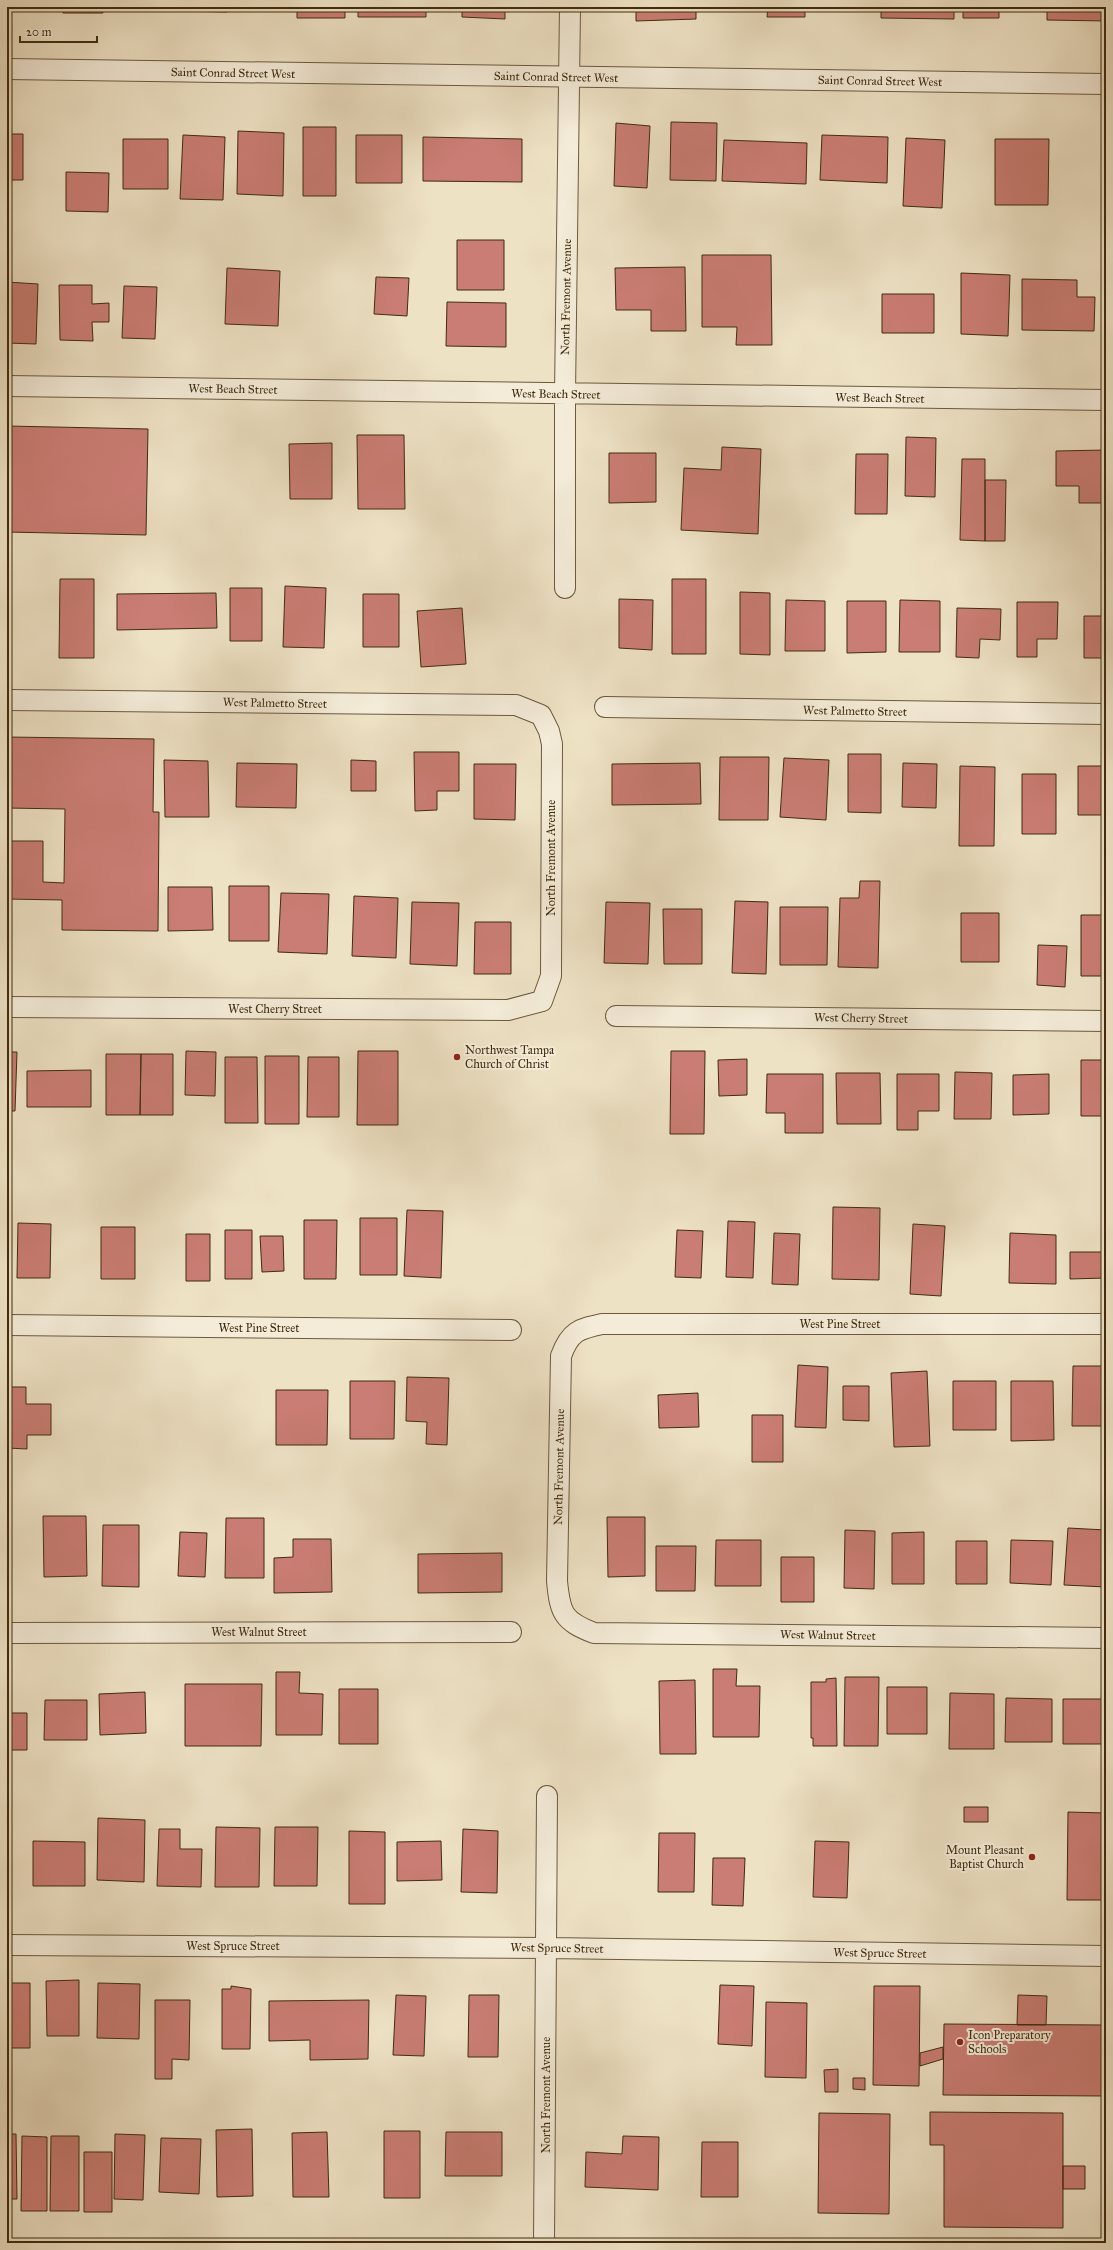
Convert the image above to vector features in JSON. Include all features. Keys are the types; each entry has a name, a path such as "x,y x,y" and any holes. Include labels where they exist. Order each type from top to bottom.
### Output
{"street":[{"name":"North Fremont Avenue","path":"565,588 565,394 570,7"},
{"name":"Saint Conrad Street West","path":"7,70 1106,84"},
{"name":"West Beach Street","path":"7,386 1106,400"},
{"name":"West Palmetto Street","path":"7,700 516,705 541,715"},
{"name":"West Palmetto Street","path":"605,707 1106,714"},
{"name":"North Fremont Avenue","path":"541,715 549,731 552,744 551,976 542,1001"},
{"name":"West Cherry Street","path":"7,1008 508,1010 542,1001"},
{"name":"West Cherry Street","path":"616,1016 1106,1021"},
{"name":"West Pine Street","path":"576,1331 602,1324 1106,1324"},
{"name":"West Pine Street","path":"7,1326 511,1330"},
{"name":"North Fremont Avenue","path":"560,1607 557,1580 561,1356 565,1345 576,1331"},
{"name":"West Walnut Street","path":"560,1607 574,1625 594,1633 1106,1638"},
{"name":"West Walnut Street","path":"7,1633 511,1632"},
{"name":"North Fremont Avenue","path":"544,2243 547,1796"},
{"name":"West Spruce Street","path":"7,1945 547,1948 1106,1956"}],"building":[{"path":"63,7 103,7 103,13 63,13"},
{"path":"123,7 169,7 169,9 123,9"},
{"path":"181,7 227,7 227,12 181,11"},
{"path":"297,7 345,7 345,18 297,18"},
{"path":"358,7 426,7 426,17 358,17"},
{"path":"462,7 505,7 505,19 462,17"},
{"path":"636,7 696,7 696,19 636,21"},
{"path":"768,7 805,7 805,17 767,17"},
{"path":"881,7 954,7 954,19 881,18"},
{"path":"963,7 999,7 999,18 963,18"},
{"path":"1047,7 1106,7 1106,21 1047,20"},
{"path":"671,122 717,123 716,181 670,180"},
{"path":"616,123 650,126 647,188 614,186"},
{"path":"303,127 336,127 336,196 303,196"},
{"path":"238,131 284,133 283,196 237,194"},
{"path":"7,134 23,134 23,180 7,180"},
{"path":"183,135 225,137 223,200 180,199"},
{"path":"356,135 402,135 402,183 356,183"},
{"path":"822,135 888,137 887,183 820,180"},
{"path":"423,137 522,139 522,182 423,181"},
{"path":"906,138 945,140 942,208 903,206"},
{"path":"123,139 168,139 168,189 123,189"},
{"path":"995,139 1049,139 1048,205 995,205"},
{"path":"724,140 807,143 806,184 722,181"},
{"path":"66,172 109,173 108,212 66,211"},
{"path":"457,240 504,240 504,290 457,290"},
{"path":"702,255 771,255 772,345 736,345 737,327 702,327"},
{"path":"685,267 686,331 651,331 651,310 616,310 615,268"},
{"path":"227,268 280,271 278,326 225,324"},
{"path":"961,273 1010,275 1008,336 961,334"},
{"path":"376,277 409,278 407,316 374,314"},
{"path":"1022,279 1077,280 1077,297 1095,297 1094,331 1022,330"},
{"path":"7,282 38,284 36,344 7,343"},
{"path":"59,285 92,285 92,304 109,303 109,322 92,322 93,341 60,340"},
{"path":"124,286 157,287 155,339 122,338"},
{"path":"882,294 934,294 934,333 882,333"},
{"path":"447,302 506,303 506,347 446,346"},
{"path":"7,426 148,429 146,535 7,532"},
{"path":"357,435 404,435 405,509 358,509"},
{"path":"906,437 936,438 935,497 905,496"},
{"path":"332,443 332,499 290,499 289,444"},
{"path":"722,447 761,449 758,534 681,530 684,468 721,470"},
{"path":"1106,450 1106,503 1079,503 1079,486 1056,486 1056,451"},
{"path":"609,453 656,453 656,502 609,503"},
{"path":"856,454 888,454 887,514 855,514"},
{"path":"962,459 985,459 985,541 960,540"},
{"path":"985,480 1006,480 1005,541 985,541"},
{"path":"60,579 94,579 94,658 59,658"},
{"path":"672,579 706,579 706,654 672,654"},
{"path":"285,586 326,588 324,648 283,647"},
{"path":"230,588 262,588 262,641 230,641"},
{"path":"740,592 770,593 770,655 740,654"},
{"path":"216,593 217,628 117,630 117,594"},
{"path":"363,594 399,594 399,647 363,647"},
{"path":"619,599 653,600 652,650 619,648"},
{"path":"786,600 825,601 825,651 785,651"},
{"path":"900,600 940,601 940,652 899,652"},
{"path":"847,601 886,601 886,652 847,653"},
{"path":"1017,602 1058,602 1057,639 1037,639 1037,657 1017,657"},
{"path":"462,608 466,664 421,667 417,611"},
{"path":"957,608 1001,609 1000,640 980,639 979,658 956,657"},
{"path":"1084,616 1106,616 1106,658 1084,658"},
{"path":"7,737 154,739 153,812 159,812 158,931 62,930 62,900 7,899 7,841 43,841 43,882 64,883 65,809 7,808"},
{"path":"414,752 459,752 459,791 437,791 437,810 415,811"},
{"path":"848,754 881,754 881,813 848,812"},
{"path":"720,757 769,757 768,820 719,820"},
{"path":"784,758 829,760 826,820 780,817"},
{"path":"164,760 208,761 209,817 165,817"},
{"path":"351,760 376,761 376,791 351,791"},
{"path":"237,763 297,764 296,808 236,807"},
{"path":"700,763 701,804 612,805 612,764"},
{"path":"903,763 937,764 936,808 902,807"},
{"path":"474,764 516,764 515,820 474,819"},
{"path":"960,766 995,767 994,846 959,846"},
{"path":"1078,766 1106,766 1106,815 1078,815"},
{"path":"1022,774 1056,774 1056,834 1022,834"},
{"path":"860,881 880,881 878,968 838,967 840,898 859,898"},
{"path":"229,886 269,886 269,941 229,941"},
{"path":"168,887 212,887 213,930 168,931"},
{"path":"281,893 329,894 327,954 278,952"},
{"path":"354,896 398,898 396,958 352,956"},
{"path":"735,901 768,902 766,974 732,973"},
{"path":"412,902 459,903 457,966 410,964"},
{"path":"606,902 650,903 648,964 604,963"},
{"path":"780,907 828,907 827,965 780,965"},
{"path":"663,909 702,909 702,964 664,964"},
{"path":"961,913 999,913 999,962 961,962"},
{"path":"1081,915 1106,915 1106,976 1081,976"},
{"path":"475,922 511,922 511,974 474,974"},
{"path":"1038,945 1067,946 1065,987 1037,985"},
{"path":"186,1051 216,1052 215,1096 185,1095"},
{"path":"358,1051 398,1051 398,1125 357,1125"},
{"path":"671,1051 705,1051 704,1134 670,1134"},
{"path":"7,1052 17,1052 15,1111 7,1111"},
{"path":"106,1054 141,1054 140,1115 106,1115"},
{"path":"141,1054 173,1054 173,1115 140,1115"},
{"path":"265,1056 299,1056 299,1124 265,1124"},
{"path":"225,1057 257,1057 258,1123 225,1123"},
{"path":"308,1057 339,1057 339,1117 307,1117"},
{"path":"747,1059 747,1095 719,1096 718,1060"},
{"path":"1081,1060 1106,1060 1106,1116 1081,1116"},
{"path":"91,1070 91,1107 27,1107 27,1071"},
{"path":"955,1072 992,1073 991,1119 954,1119"},
{"path":"836,1073 880,1073 881,1124 837,1124"},
{"path":"767,1074 823,1074 823,1133 785,1133 785,1113 766,1113"},
{"path":"897,1074 939,1074 939,1111 918,1111 918,1130 897,1130"},
{"path":"1049,1074 1049,1114 1013,1115 1013,1075"},
{"path":"833,1207 880,1208 879,1280 832,1279"},
{"path":"407,1210 443,1211 441,1278 404,1276"},
{"path":"7,1216 10,1216 10,1278 7,1278"},
{"path":"360,1218 397,1218 397,1275 360,1275"},
{"path":"304,1220 337,1220 336,1279 304,1279"},
{"path":"728,1221 755,1222 753,1278 726,1277"},
{"path":"18,1223 51,1224 50,1278 17,1278"},
{"path":"913,1224 945,1226 941,1296 910,1294"},
{"path":"101,1227 135,1227 135,1279 101,1279"},
{"path":"225,1230 252,1230 252,1279 225,1279"},
{"path":"677,1230 703,1231 701,1278 675,1277"},
{"path":"774,1233 800,1234 798,1285 772,1284"},
{"path":"1010,1233 1056,1235 1056,1284 1009,1283"},
{"path":"186,1234 210,1234 210,1281 186,1281"},
{"path":"260,1236 283,1236 284,1271 262,1272"},
{"path":"1070,1252 1106,1252 1106,1278 1070,1279"},
{"path":"798,1365 828,1367 826,1428 795,1427"},
{"path":"1073,1366 1106,1366 1106,1426 1072,1426"},
{"path":"927,1371 930,1446 894,1447 891,1373"},
{"path":"407,1377 449,1378 447,1445 426,1444 427,1422 406,1421"},
{"path":"350,1381 395,1381 394,1439 350,1439"},
{"path":"953,1381 996,1381 996,1430 953,1430"},
{"path":"1011,1381 1053,1381 1054,1440 1011,1441"},
{"path":"843,1386 869,1386 869,1421 843,1420"},
{"path":"7,1387 26,1387 26,1404 51,1404 51,1435 27,1435 27,1449 7,1448"},
{"path":"276,1390 328,1390 327,1445 276,1445"},
{"path":"698,1393 699,1427 659,1428 658,1395"},
{"path":"752,1415 783,1415 783,1462 752,1462"},
{"path":"43,1516 86,1516 87,1576 44,1577"},
{"path":"607,1517 645,1517 645,1576 608,1577"},
{"path":"226,1518 264,1518 264,1578 225,1578"},
{"path":"103,1525 139,1525 139,1587 102,1586"},
{"path":"1068,1528 1106,1530 1106,1587 1064,1585"},
{"path":"845,1530 875,1531 874,1589 844,1588"},
{"path":"180,1532 207,1533 205,1577 178,1576"},
{"path":"924,1532 924,1584 892,1584 892,1533"},
{"path":"293,1539 331,1539 332,1592 274,1593 274,1558 293,1557"},
{"path":"716,1540 761,1540 761,1586 715,1586"},
{"path":"1011,1540 1053,1541 1051,1585 1010,1583"},
{"path":"956,1541 987,1541 987,1584 956,1584"},
{"path":"656,1546 696,1546 695,1591 656,1591"},
{"path":"502,1553 502,1592 418,1593 418,1554"},
{"path":"781,1557 814,1557 814,1602 781,1602"},
{"path":"713,1669 737,1669 736,1686 760,1686 759,1737 713,1737"},
{"path":"276,1672 300,1672 299,1693 323,1694 322,1735 276,1735"},
{"path":"845,1677 879,1677 878,1746 844,1746"},
{"path":"836,1678 837,1746 813,1746 813,1738 811,1738 811,1682 826,1682 826,1679"},
{"path":"695,1680 696,1754 660,1754 659,1681"},
{"path":"185,1684 262,1684 261,1746 185,1746"},
{"path":"887,1687 927,1687 927,1734 887,1734"},
{"path":"339,1689 378,1689 378,1744 339,1744"},
{"path":"145,1692 146,1733 100,1735 99,1694"},
{"path":"950,1693 994,1694 994,1749 949,1749"},
{"path":"1006,1698 1052,1699 1052,1742 1005,1742"},
{"path":"1063,1699 1106,1699 1106,1744 1063,1744"},
{"path":"45,1700 87,1700 87,1740 44,1740"},
{"path":"7,1713 27,1713 27,1750 7,1750"},
{"path":"964,1807 988,1807 988,1822 964,1822"},
{"path":"1068,1812 1106,1813 1106,1900 1067,1900"},
{"path":"98,1818 145,1820 144,1882 97,1880"},
{"path":"216,1827 260,1828 259,1887 215,1887"},
{"path":"275,1827 318,1827 317,1886 274,1886"},
{"path":"159,1829 180,1829 180,1849 202,1849 201,1887 157,1886"},
{"path":"463,1829 498,1831 497,1893 461,1892"},
{"path":"349,1831 385,1832 385,1904 349,1904"},
{"path":"659,1833 695,1833 694,1892 658,1892"},
{"path":"33,1841 85,1842 85,1886 33,1886"},
{"path":"441,1841 442,1880 397,1881 397,1842"},
{"path":"815,1841 849,1842 847,1898 813,1897"},
{"path":"713,1858 745,1858 743,1906 712,1905"},
{"path":"79,1980 79,2036 47,2036 46,1981"},
{"path":"7,1983 30,1983 30,2048 7,2048"},
{"path":"98,1983 140,1984 139,2039 97,2038"},
{"path":"720,1985 754,1986 752,2046 718,2044"},
{"path":"231,1986 251,1989 250,2049 222,2049 222,1989 231,1989"},
{"path":"874,1986 920,1986 919,2086 873,2085"},
{"path":"396,1995 426,1996 424,2056 393,2055"},
{"path":"469,1995 499,1995 498,2057 468,2057"},
{"path":"1018,1995 1047,1996 1046,2025 1017,2025"},
{"path":"155,2000 190,2000 189,2060 172,2059 172,2079 155,2079"},
{"path":"369,2000 368,2059 310,2060 310,2040 269,2041 269,2001"},
{"path":"766,2002 807,2003 806,2078 765,2077"},
{"path":"944,2024 1106,2025 1106,2096 943,2095"},
{"path":"943,2047 943,2059 920,2066 920,2053"},
{"path":"838,2069 838,2092 825,2092 824,2070"},
{"path":"853,2078 865,2078 865,2090 853,2089"},
{"path":"930,2112 1063,2113 1063,2228 944,2227 944,2145 930,2145"},
{"path":"819,2113 890,2114 889,2214 818,2213"},
{"path":"252,2129 253,2196 217,2197 216,2130"},
{"path":"384,2131 420,2131 420,2198 384,2198"},
{"path":"327,2132 329,2197 293,2197 292,2133"},
{"path":"446,2132 502,2132 502,2176 445,2176"},
{"path":"7,2134 16,2134 17,2199 7,2199"},
{"path":"115,2134 145,2135 143,2200 114,2199"},
{"path":"22,2136 47,2137 47,2211 21,2211"},
{"path":"51,2136 79,2136 79,2211 50,2211"},
{"path":"623,2136 659,2137 658,2190 585,2187 586,2152 622,2154"},
{"path":"161,2138 201,2139 199,2194 159,2192"},
{"path":"702,2142 738,2142 738,2197 701,2197"},
{"path":"84,2152 112,2152 112,2212 84,2212"},
{"path":"1063,2166 1085,2166 1085,2189 1063,2189"}],"place":[{"name":"Northwest Tampa Church of Christ","path":"457,1057"},
{"name":"Mount Pleasant Baptist Church","path":"1032,1857"},
{"name":"Icon Preparatory Schools","path":"960,2042"}]}
